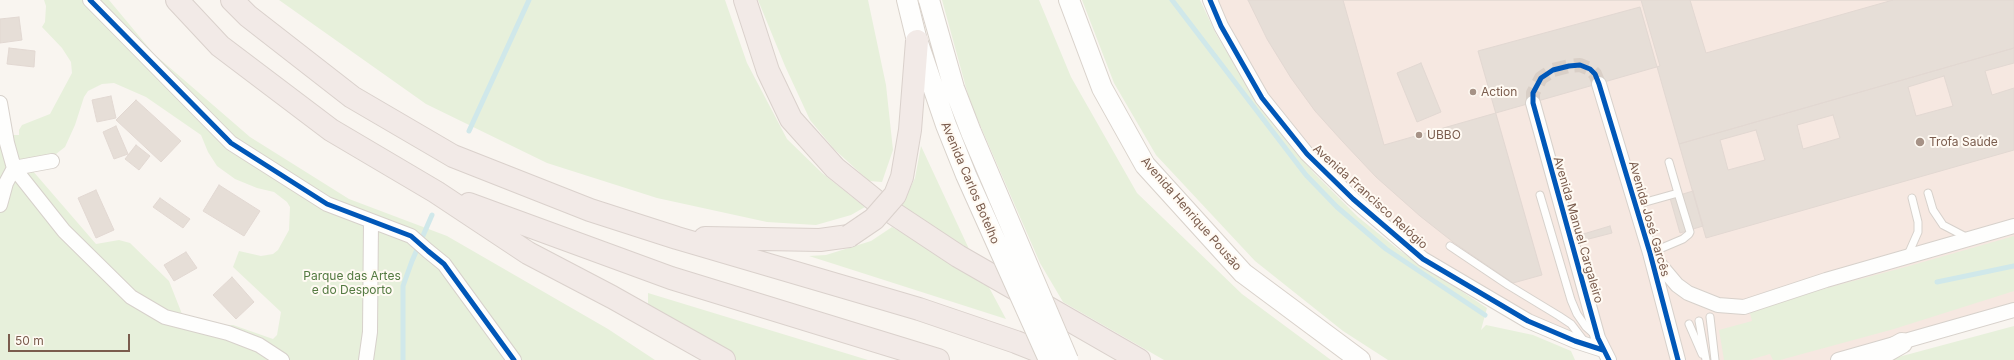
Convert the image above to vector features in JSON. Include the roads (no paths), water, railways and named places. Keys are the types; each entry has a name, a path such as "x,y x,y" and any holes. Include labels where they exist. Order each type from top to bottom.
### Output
{"highway":[{"path":"177,0 220,46 331,130 436,192 528,253 612,297 724,360"},
{"path":"232,0 248,16 352,97 454,156 590,210 677,238 919,309 1016,342 1061,360"},
{"path":"745,0 768,71 792,119 835,168 881,205 958,256 1139,360"},
{"path":"677,238 820,240 849,236 874,219 895,195 902,177 910,130 917,41"},
{"path":"436,192 671,278 938,360"}],"main road":[{"name":"Avenida Carlos Botelho","path":"907,0 917,41 946,125 966,175 1049,360"},
{"name":"Avenida Carlos Botelho","path":"929,0 948,67 971,132 1068,360"},
{"name":"Avenida Henrique Pousão","path":"1070,0 1102,88 1145,165 1243,273 1360,360"},
{"path":"1872,360 1902,343"}],"street":[{"path":"90,0 231,143 327,204 411,236 444,264 514,360"},
{"name":"Avenida Francisco Relógio","path":"1210,0 1221,26 1262,98 1307,154 1353,199 1423,259 1528,321 1599,348"},
{"name":"Avenida José Garcês","path":"1599,84 1650,253 1678,360"},
{"path":"0,103 14,168 64,231 131,297 165,317 228,333 259,345 282,360"},
{"name":"Avenida Manuel Cargaleiro","path":"1533,103 1599,348"},
{"path":"14,168 52,161"},
{"path":"0,205 6,183 14,168"},
{"path":"366,360 370,332 371,221"},
{"name":"Avenida José Garcês","path":"1650,253 1677,285 1688,293 1700,300 1733,307 1760,303 1826,280 2014,226"},
{"path":"1838,360 2014,310"}],"lane":[{"path":"1650,253 1684,239 1690,232 1669,162"},
{"path":"1635,205 1678,193"},
{"path":"1928,193 1933,210 1943,225 1970,239"},
{"path":"1540,195 1571,300 1599,348"},
{"path":"1907,257 1918,232 1918,222 1912,198"},
{"path":"1450,246 1508,286 1571,324 1599,348"},
{"path":"1710,317 1715,360"},
{"path":"1699,321 1705,360"},
{"path":"1689,324 1705,360"}],"waterway":[{"path":"469,131 529,0"},
{"path":"1172,0 1306,175 1337,207 1386,249 1485,315"},
{"path":"403,360 403,286 432,215"},
{"path":"1937,282 2014,266"}],"tunnel":[{"path":"1533,103 1533,93 1541,78 1553,70 1580,65 1590,69 1595,74 1599,84"}],"place":[{"name":"Action","path":"1473,92"},
{"name":"UBBO","path":"1419,135"},
{"name":"Trofa Saúde","path":"1920,142"}],"park label":[{"name":"Parque das Artes e do Desporto","path":"352,283"}]}
